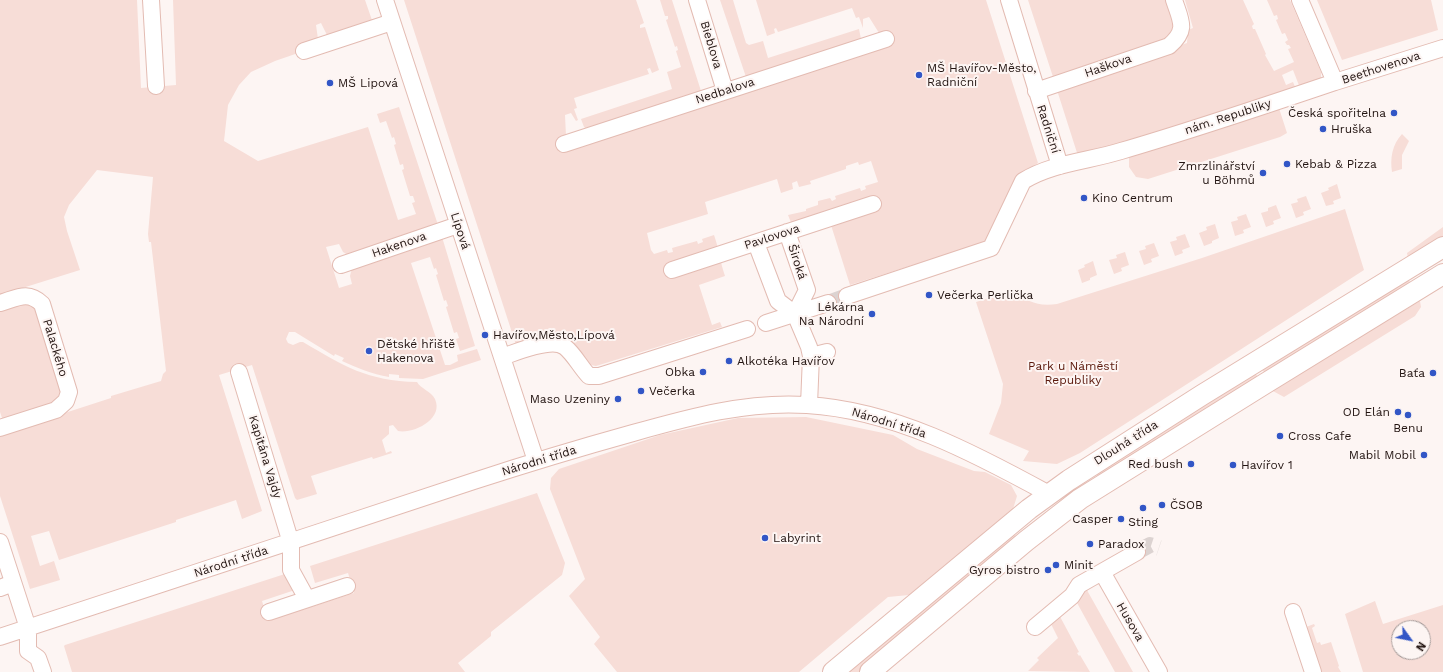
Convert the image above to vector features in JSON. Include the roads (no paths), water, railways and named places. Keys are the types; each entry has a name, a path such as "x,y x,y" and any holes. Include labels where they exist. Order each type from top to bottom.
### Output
{"main road":[{"name":"Dlouhá třída","path":"833,672 1049,494 1196,399 1443,247"},
{"path":"870,672 1026,541 1080,500 1271,379 1443,274"},
{"name":"Národní třída","path":"1049,494 1080,500"}],"street":[{"path":"151,0 156,86"},
{"name":"Lípová","path":"385,0 536,461"},
{"name":"Bieblova","path":"697,0 725,91"},
{"name":"Radniční","path":"1009,0 1060,166"},
{"name":"Haškova","path":"1036,91 1168,46 1178,38 1182,23 1174,0"},
{"name":"Beethovenova","path":"1300,0 1335,82 1443,48"},
{"path":"304,51 392,22"},
{"name":"Nedbalova","path":"564,144 886,39"},
{"name":"nám. Republiky","path":"847,296 990,248 1024,181 1032,176 1060,166 1121,151 1335,82"},
{"name":"Pavlovova","path":"672,270 873,204"},
{"name":"Hakenova","path":"341,266 458,225"},
{"name":"Široká","path":"787,232 806,290 795,314"},
{"path":"756,243 778,301 795,314 812,356 809,405"},
{"name":"Palackého","path":"0,303 30,295 35,297 42,304 69,392 66,401 56,410 0,428"},
{"path":"766,323 828,303"},
{"path":"502,357 549,343 559,344 566,348 589,376 599,376 747,329"},
{"path":"812,356 827,352"},
{"name":"Kapitána Vajdy","path":"239,372 291,542 291,570 308,599"},
{"name":"Národní třída","path":"0,637 536,461 687,418 752,406 809,405 866,413 924,433 980,458 1049,494"},
{"path":"0,542 7,586 28,628 28,651 38,658 43,672"},
{"path":"1036,627 1072,596 1079,585 1137,552"},
{"name":"Husova","path":"1102,572 1159,672"},
{"path":"269,612 347,586"},
{"path":"1293,612 1314,672"}],"tunnel":[{"path":"828,303 847,296"},
{"path":"1137,552 1150,545 1159,548"}],"place":[{"name":"MŠ Havířov-Město, Radniční","path":"919,75"},
{"name":"MŠ Lipová","path":"330,83"},
{"name":"Česká spořitelna","path":"1394,113"},
{"name":"Hruška","path":"1323,129"},
{"name":"Kebab & Pizza","path":"1287,164"},
{"name":"Zmrzlinářství u Böhmů","path":"1263,173"},
{"name":"Kino Centrum","path":"1084,198"},
{"name":"Večerka Perlička","path":"929,295"},
{"name":"Lékárna Na Národní","path":"872,314"},
{"name":"Havířov,Město,Lípová","path":"485,335"},
{"name":"Dětské hřiště Hakenova","path":"369,351"},
{"name":"Alkotéka Havířov","path":"729,361"},
{"name":"Obka","path":"703,372"},
{"name":"Baťa","path":"1433,373"},
{"name":"Večerka","path":"641,391"},
{"name":"Maso Uzeniny","path":"618,399"},
{"name":"OD Elán","path":"1398,412"},
{"name":"Benu","path":"1408,415"},
{"name":"Cross Cafe","path":"1280,436"},
{"name":"Mabil Mobil","path":"1424,455"},
{"name":"Red bush","path":"1191,464"},
{"name":"Havířov 1","path":"1233,465"},
{"name":"ČSOB","path":"1162,505"},
{"name":"Sting","path":"1143,508"},
{"name":"Casper","path":"1121,519"},
{"name":"Labyrint","path":"765,538"},
{"name":"Paradox","path":"1090,544"},
{"name":"Minit","path":"1056,565"},
{"name":"Gyros bistro","path":"1048,570"}],"park label":[{"name":"Park u Náměstí Republiky","path":"1073,373"}]}
